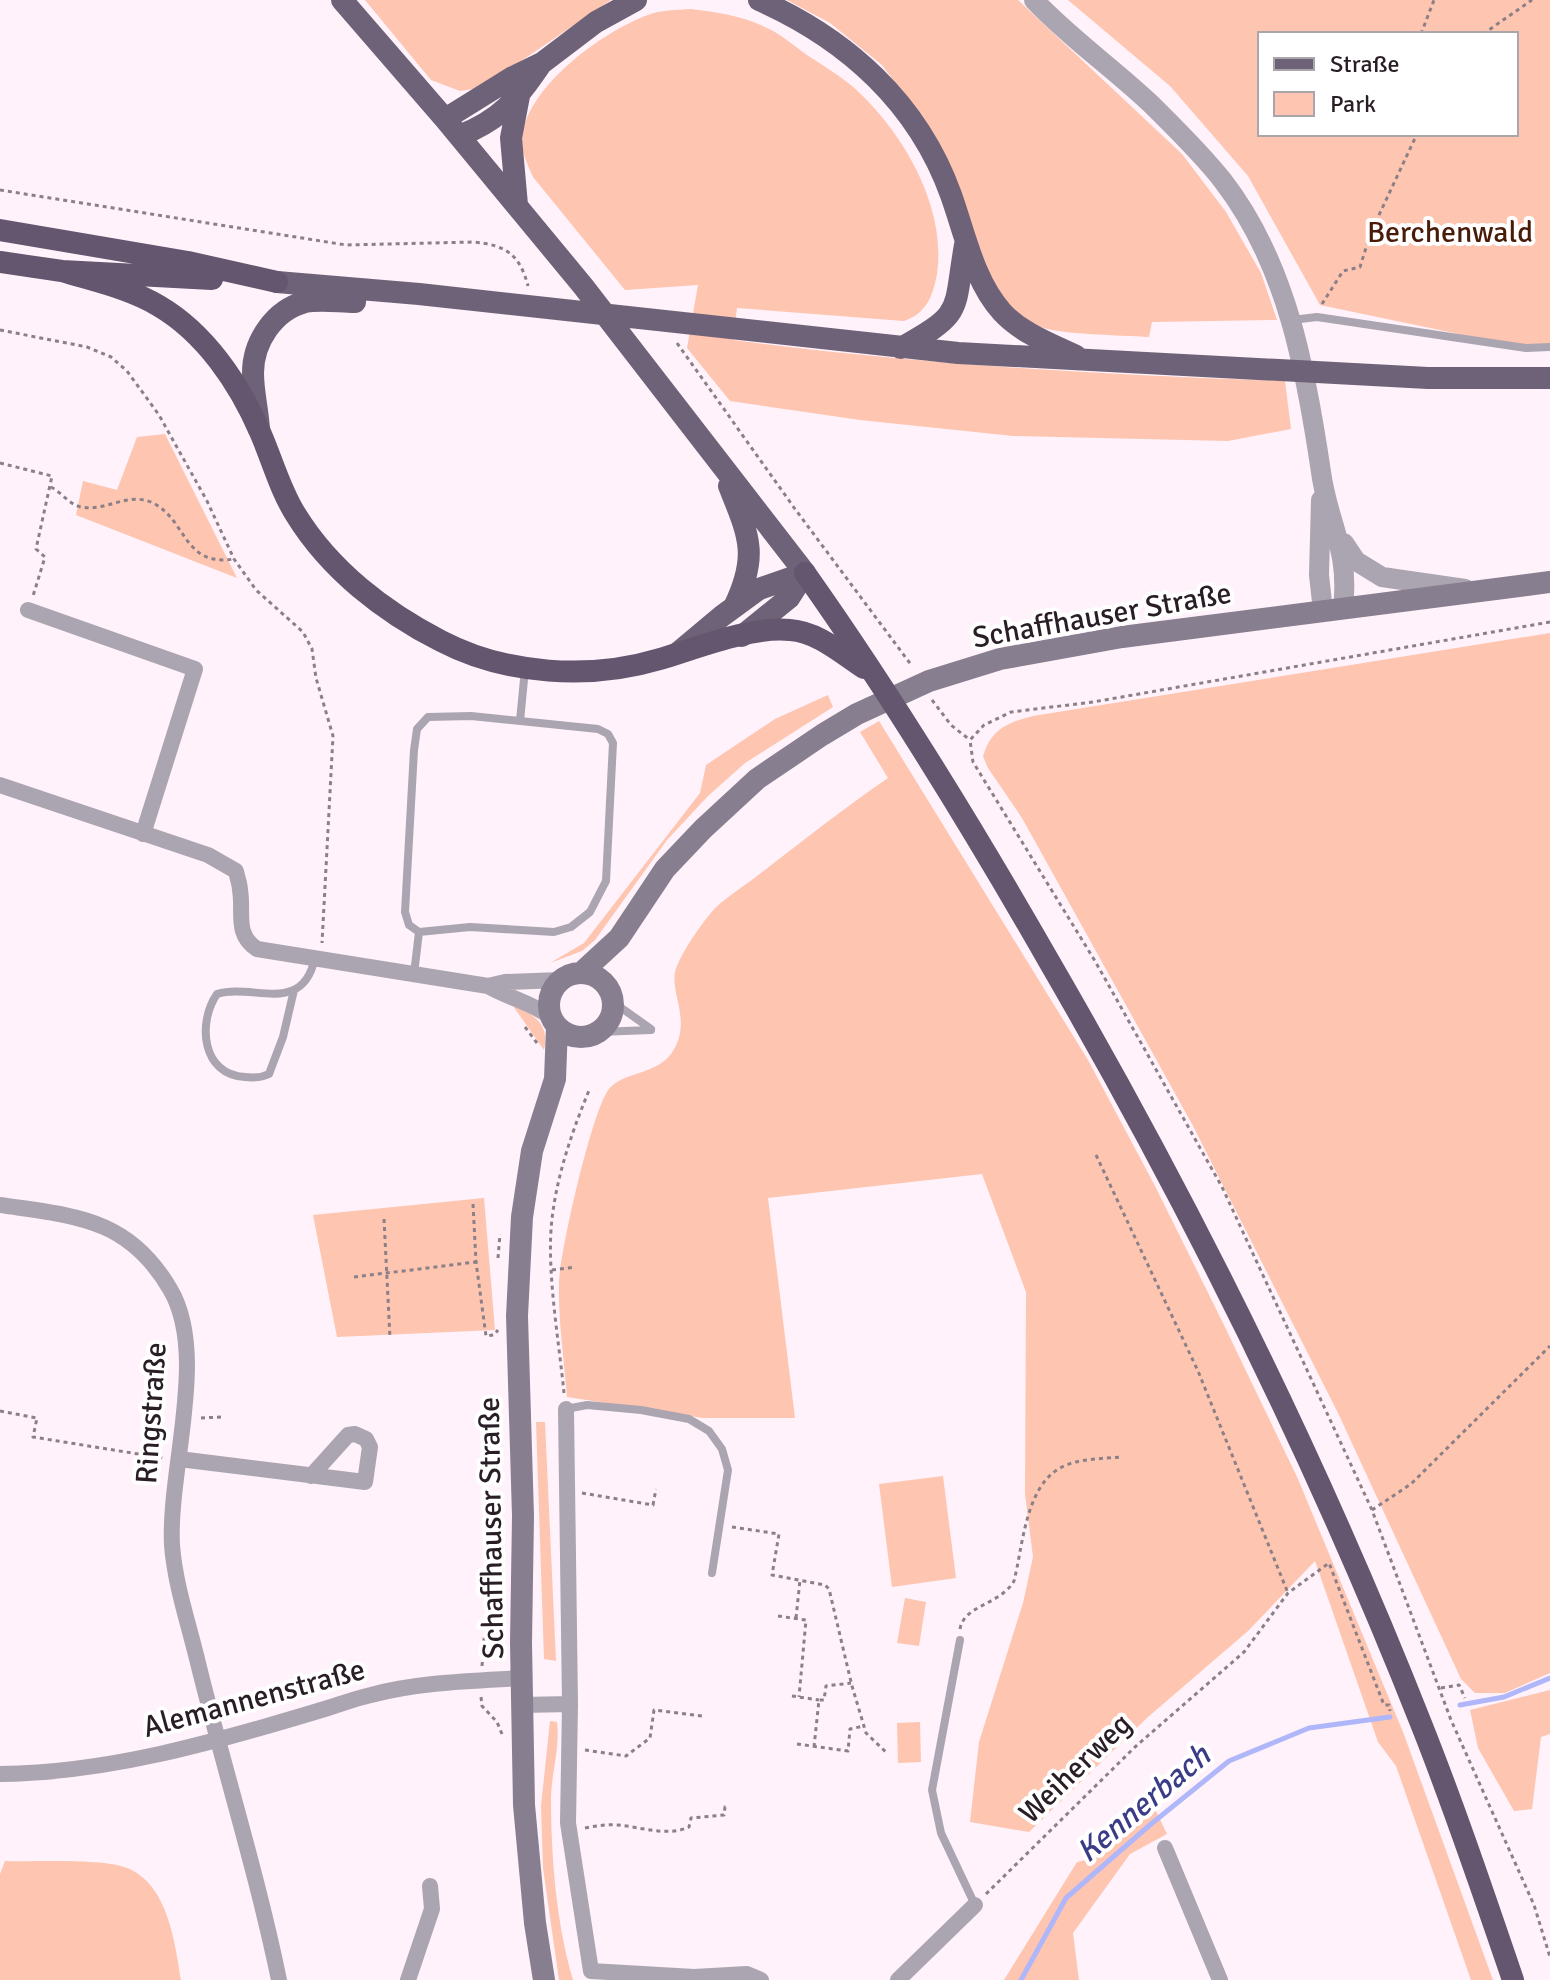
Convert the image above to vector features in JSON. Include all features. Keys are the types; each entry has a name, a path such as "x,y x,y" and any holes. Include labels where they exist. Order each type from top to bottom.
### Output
{"highway":[{"path":"0,230 188,262 277,282"},
{"path":"0,262 62,271 277,282"},
{"path":"62,271 125,290 159,306 214,354 259,430 295,514 318,546 382,605 432,636 488,659 525,668 565,671 612,669 776,630 801,632 825,642 875,675"},
{"path":"805,573 875,675 1013,898 1165,1168 1242,1320 1347,1547 1407,1687 1513,1980"}],"main road":[{"path":"342,0 517,205 805,573"},
{"path":"452,127 511,78 542,63 596,22 636,0"},
{"path":"759,0 820,30 861,62 896,99 939,165 965,245 990,295 1009,319 1084,361"},
{"path":"452,127 495,119 519,96 542,63"},
{"path":"517,205 511,138 519,96"},
{"path":"901,348 937,328 952,314 959,294 965,245"},
{"path":"277,282 482,300 901,348 1084,361 1266,367 1428,378 1550,378"},
{"path":"259,430 253,372 255,354 259,340 277,319 303,303 388,302 419,294"},
{"path":"718,459 748,531 750,547 746,580 734,607"},
{"path":"678,653 734,607 771,583 805,573"},
{"path":"742,636 789,598 805,573"},
{"name":"Schaffhauser Straße","path":"570,976 619,938 665,869 757,779 822,735 893,697 966,669 1079,644 1550,582"},
{"name":"Schaffhauser Straße","path":"610,994 619,938"},
{"path":"570,976 596,976 610,994 609,1019 592,1034 574,1036 554,1022 550,997 570,976"},
{"name":"Schaffhauser Straße","path":"544,1980 527,1849 517,1316 521,1231 532,1151 555,1079 554,1022"},
{"name":"Schaffhauser Straße","path":"555,1079 592,1034"}],"street":[{"path":"1034,0 1151,105 1223,181 1263,248 1291,320 1308,390 1322,480 1338,534 1346,580 1333,610"},
{"path":"1322,480 1319,575 1333,610"},
{"path":"1338,534 1356,561 1382,577 1473,590"},
{"path":"28,610 195,669 143,834"},
{"path":"0,785 208,855 236,871 241,891 241,928 249,943 266,952 488,986 505,996 538,1007 554,1022"},
{"path":"488,986 570,976"},
{"name":"Ringstraße","path":"0,1205 74,1215 106,1226 142,1251 172,1291 183,1321 188,1357 173,1507 175,1568 216,1739 268,1926 279,1980"},
{"path":"566,1409 570,1831 591,1971 694,1977 747,1974 761,1980"},
{"path":"179,1459 311,1476"},
{"name":"Alemannenstraße","path":"0,1774 95,1766 165,1753 390,1691 460,1681 523,1678"},
{"path":"522,1705 570,1704"},
{"path":"1165,1848 1220,1980"},
{"path":"408,1980 432,1909 430,1886"},
{"path":"898,1980 975,1905"}],"lane":[{"path":"1291,320 1317,317 1526,348 1550,347"},
{"path":"520,721 525,668"},
{"path":"471,716 598,729 608,734 613,743 606,881 590,912 571,927 554,932 470,927 419,932 409,925 405,912 417,729 428,717 471,716"},
{"path":"414,974 419,932"},
{"path":"294,990 283,1037 269,1074 242,1077 226,1074 217,1067 209,1053 207,1041 208,1015 217,994 230,991 272,996 294,990 308,978 318,959"},
{"path":"592,1034 651,1030 610,994"},
{"path":"566,1409 587,1405 641,1410 689,1419 709,1431 722,1449 728,1470 712,1573"},
{"path":"960,1640 932,1790 941,1833 975,1905"}],"path":[{"path":"1422,32 1434,0"},
{"path":"1486,32 1532,0"},
{"path":"1320,308 1343,271 1360,267 1371,232 1416,136"},
{"path":"0,190 346,245 493,243 517,260 529,289"},
{"path":"0,330 87,347 111,357 127,371 159,415 207,501 234,559 256,590 303,632 312,649 316,678 333,736 318,959"},
{"path":"680,330 677,345 795,509 896,640 918,676"},
{"path":"0,463 52,476 36,549 45,557 28,610"},
{"path":"51,487 78,507 105,506 133,498 150,502 163,509 187,544 205,556 234,559"},
{"path":"970,740 984,725 1011,712 1093,702 1550,622"},
{"path":"930,697 951,725 970,740 973,762 1095,961 1222,1187 1372,1510 1451,1720 1534,1905 1550,1957"},
{"path":"566,1409 552,1270 552,1220 563,1165 590,1088"},
{"path":"1096,1155 1198,1371 1288,1593"},
{"path":"473,1204 476,1262 486,1336"},
{"path":"384,1219 390,1338"},
{"path":"354,1277 476,1262"},
{"path":"552,1270 575,1267"},
{"path":"1372,1510 1411,1484 1550,1346"},
{"path":"0,1411 37,1418 33,1437 179,1459"},
{"path":"960,1640 960,1624 967,1614 1008,1592 1014,1581 1032,1505 1046,1480 1061,1468 1078,1462 1121,1457"},
{"path":"568,1490 653,1505 656,1489"},
{"path":"720,1525 779,1534 772,1575 825,1585 829,1589 866,1733 888,1754"},
{"name":"Weiherweg","path":"975,1905 1135,1747 1244,1652 1288,1593 1329,1563 1384,1705 1389,1705 1390,1711"},
{"path":"796,1618 800,1580"},
{"path":"778,1616 806,1620 799,1697"},
{"path":"792,1696 824,1700 826,1686 851,1683"},
{"path":"1441,1688 1459,1685 1465,1698"},
{"path":"814,1747 819,1700"},
{"path":"646,1709 702,1716"},
{"path":"570,1747 626,1756 648,1742 654,1710"},
{"path":"797,1744 848,1751 850,1729 864,1726"},
{"path":"570,1831 602,1825 661,1831 685,1829 689,1827 691,1818 724,1815 725,1807 729,1808"}],"green space":[{"path":"365,0 611,0 521,61 473,89 460,91 431,80"},
{"path":"787,0 1018,0 1182,154 1226,212 1261,273 1277,320 1152,322 1149,337 1061,331 1037,326 1025,319 995,289 912,105 882,65 830,23"},
{"name":"Berchenwald","path":"1068,0 1550,0 1550,347 1526,348 1320,305 1248,176 1170,86"},
{"path":"691,9 730,15 767,28 852,86 888,124 904,147 928,196 935,222 937,274 931,297 912,318 904,321 737,308 733,340 870,356 1008,367 1285,381 1291,429 1228,441 1013,436 860,420 730,401 687,348 698,285 625,290 533,177 522,146 526,121 536,102 568,64 609,34 630,23 663,11"},
{"path":"165,434 237,578 76,515 83,481 117,490 137,437"},
{"path":"1550,633 1550,1673 1505,1693 1475,1693 1461,1679 1338,1413 1192,1124 1022,818 983,756 991,739 1002,728 1033,716"},
{"path":"828,695 833,707 745,763 708,796 667,840 595,940 582,951 550,963 584,943 700,793 706,765 775,719"},
{"path":"879,721 1088,1060 1223,1323 1298,1479 1403,1732 1493,1980 1471,1980 1396,1766 1378,1742 1315,1561 1248,1631 1148,1717 1029,1832 970,1822 979,1742 1023,1603 1033,1557 1025,1494 1026,1292 982,1174 768,1198 795,1418 703,1418 567,1397 559,1282 578,1182 602,1102 615,1083 657,1066 671,1054 681,1029 675,985 677,966 710,914 888,778 860,732"},
{"path":"513,1006 539,1021 545,1033 544,1050"},
{"path":"484,1198 495,1330 337,1337 313,1215"},
{"path":"536,1422 545,1422 556,1661 544,1659"},
{"path":"943,1476 956,1578 892,1587 879,1484"},
{"path":"905,1598 926,1602 919,1646 897,1643"},
{"path":"1550,1690 1550,1734 1541,1737 1532,1809 1514,1811 1478,1748 1470,1710"},
{"path":"550,1721 557,1722 558,1732 551,1796 553,1866 562,1935 573,1980 559,1980 543,1868 541,1806"},
{"path":"920,1722 921,1762 898,1763 897,1723"},
{"path":"1153,1805 1167,1834 1130,1854 1073,1933 1079,1980 1004,1980 1077,1862 1099,1853"},
{"path":"5,1861 101,1863 127,1868 141,1876 152,1887 167,1916 181,1980 0,1980 0,1874"}],"waterway":[{"name":"Kennerbach","path":"1460,1705 1504,1697 1550,1678"},
{"name":"Kennerbach","path":"1021,1980 1066,1898 1229,1761 1309,1728 1390,1717"}]}
